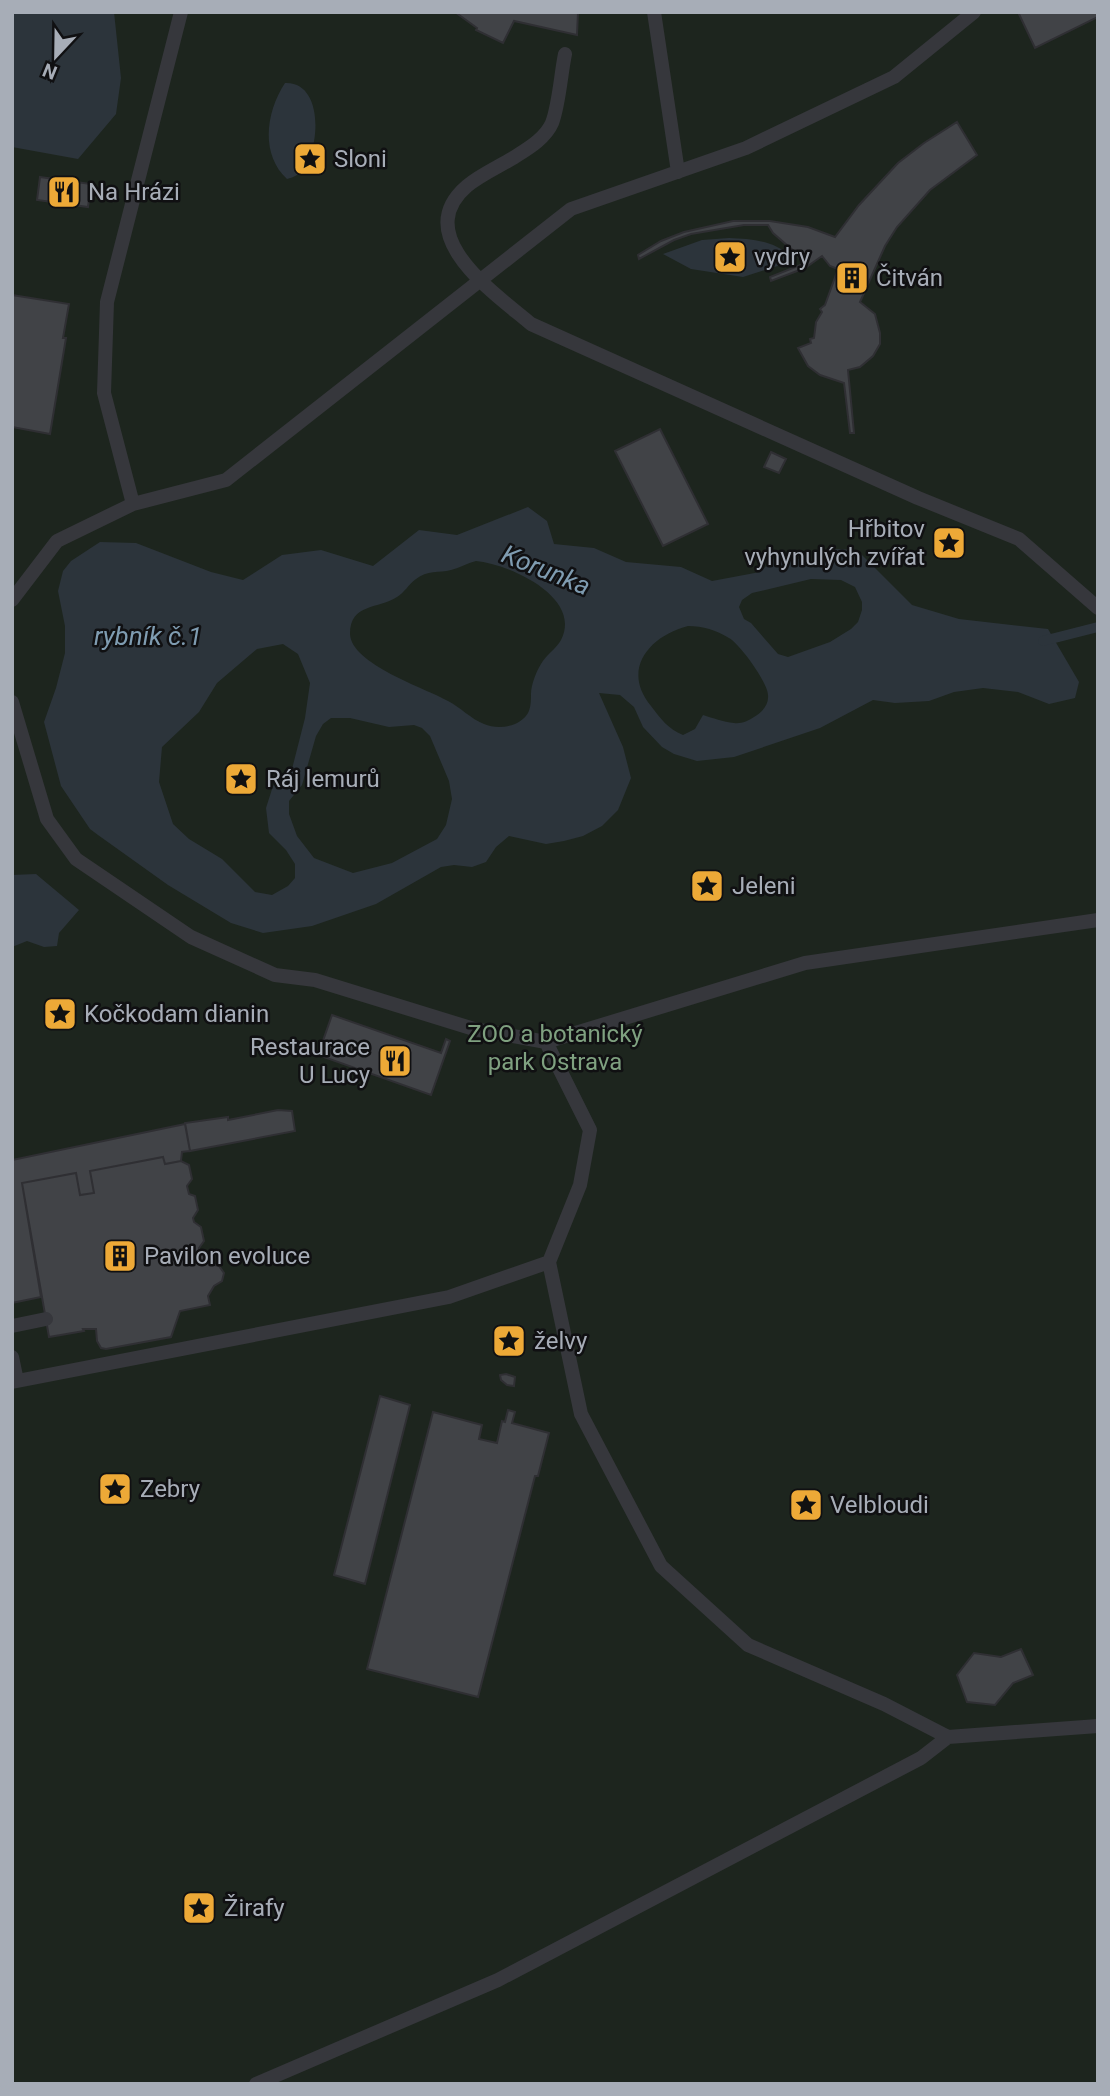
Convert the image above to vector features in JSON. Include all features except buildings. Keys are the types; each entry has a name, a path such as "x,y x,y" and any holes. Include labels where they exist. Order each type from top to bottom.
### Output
{"lane":[{"path":"133,504 104,393 107,302 181,12"},
{"path":"654,12 678,172"},
{"path":"12,600 57,541 133,504 226,480 571,209 746,148 894,77 974,12"},
{"path":"565,54 552,124 536,144 467,186 454,202 448,220 450,242 461,260 480,280 531,324 918,498 1019,539 1098,608"},
{"path":"12,702 47,819 76,859 191,937 275,975 315,980 474,1029 546,1042 805,964 1098,920"},
{"path":"546,1042 590,1129 580,1185 549,1262 581,1414 661,1566 748,1645 884,1704 948,1737 1098,1726"},
{"path":"12,1357 15,1381 449,1297 549,1262"},
{"path":"12,1326 46,1319"},
{"path":"256,2084 498,1980 921,1758 948,1737"}],"green space":[{"name":"ZOO a botanický park Ostrava","path":"12,12 1098,12 1098,2084 12,2084"}],"water":[{"path":"12,12 114,12 121,78 116,114 78,159 12,147"},
{"path":"285,83 298,86 308,94 315,122 315,138 305,166 297,175 287,179 278,169 269,145 270,120"},
{"path":"702,240 756,240 773,245 793,261 743,277 691,269 663,254"},
{"name":"rybník č.1","path":"528,507 547,521 554,544 594,548 626,562 681,567 712,581 760,572 777,556 814,561 834,549 857,550 912,605 959,619 1048,629 1079,682 1075,698 1049,704 1018,692 983,688 954,692 929,701 895,703 873,700 820,728 734,757 697,761 662,747 643,727 634,707 620,695 599,693 623,747 631,778 618,810 602,826 583,836 546,844 509,836 496,847 486,862 472,867 441,867 376,904 312,926 263,933 231,923 168,885 90,829 61,786 44,722 65,653 65,626 58,591 63,571 71,561 100,542 136,543 211,572 243,580 282,555 321,550 373,566 419,530 457,535","holes":["476,561 506,569 539,586 562,610 565,624 561,640 543,661 536,675 527,715 515,724 499,727 479,722 448,701 375,665 354,645 350,634 351,624 360,612 397,597 420,576","811,579 841,580 855,587 862,602 862,610 858,622 851,629 830,642 788,657 778,654 751,623 744,619 739,607 742,600 752,593","688,626 704,628 734,642 753,664 767,689 767,702 762,710 749,720 739,723 703,715 695,729 683,735 669,727 642,693 639,668 651,646 674,631","283,644 298,654 310,683 305,718 292,769 273,786 266,808 269,833 286,850 295,864 295,878 288,886 272,895 255,892 222,859 189,839 173,824 159,782 162,747 199,712 217,683 257,649","331,718 350,718 389,727 414,725 422,728 430,736 449,781 452,799 446,825 437,839 392,863 353,873 314,858 297,836 289,814 289,801 302,785 316,736 323,724"]},
{"path":"36,874 79,910 59,933 57,946 44,947 27,941 12,947 12,875"}],"waterway":[{"name":"Korunka","path":"1043,641 1098,627"}],"place":[{"name":"Sloni","path":"310,159"},
{"name":"Na Hrázi","path":"64,192"},
{"name":"vydry","path":"730,257"},
{"name":"Čitván","path":"852,278"},
{"name":"Hřbitov vyhynulých zvířat","path":"949,543"},
{"name":"Ráj lemurů","path":"241,779"},
{"name":"Jeleni","path":"707,886"},
{"name":"Kočkodam dianin","path":"60,1014"},
{"name":"Restaurace U Lucy","path":"395,1061"},
{"name":"Pavilon evoluce","path":"120,1256"},
{"name":"želvy","path":"509,1341"},
{"name":"Zebry","path":"115,1489"},
{"name":"Velbloudi","path":"806,1505"},
{"name":"Žirafy","path":"199,1908"}]}
